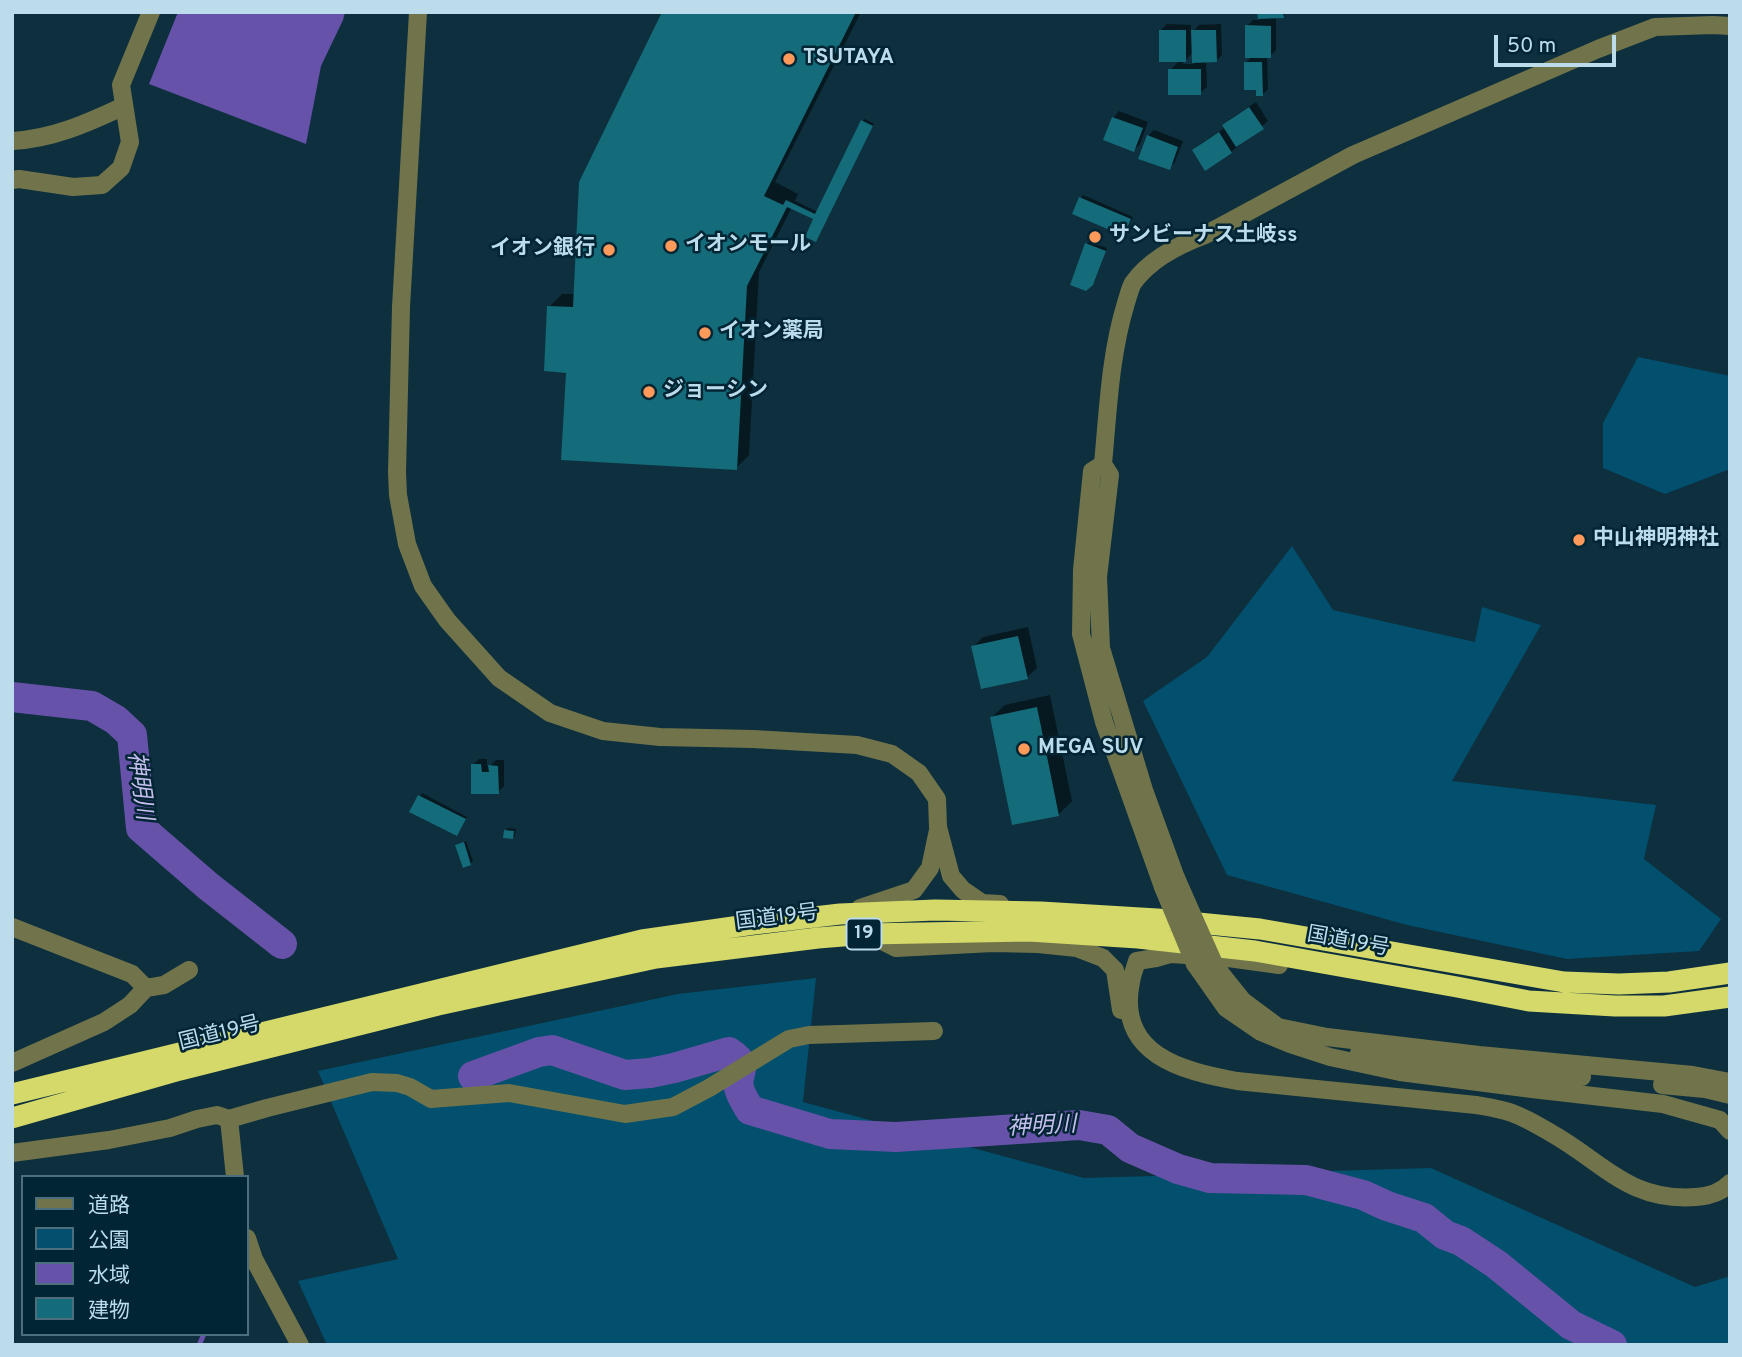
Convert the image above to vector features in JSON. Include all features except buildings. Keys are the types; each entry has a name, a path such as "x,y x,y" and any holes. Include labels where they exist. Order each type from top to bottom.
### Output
{"highway":[{"name":"国道19号","path":"12,1094 642,940 840,914 948,910 1157,919 1260,929 1564,982 1669,982 1730,973"},
{"name":"国道19号","path":"12,1118 180,1070 451,1002 656,958 867,934 1029,931 1138,938 1255,951 1529,1001 1664,1006 1730,997"}],"street":[{"path":"12,180 73,187 102,185 121,168 130,142 121,85 151,12"},
{"path":"418,12 401,307 398,495 407,544 423,586 447,620 499,678 550,713 603,731 660,737 857,745 892,754 919,773 937,799 938,827 951,876 963,890 982,903 1142,911 1157,919"},
{"path":"1730,26 1655,27 1598,49 1353,155 1155,260 1132,284 1121,319 1110,383 1103,464 1092,471 1082,570 1081,634 1104,722 1170,882 1195,964 1226,1008 1261,1032 1331,1057 1400,1072 1663,1104 1720,1119 1730,1131"},
{"path":"12,141 28,140 78,127 124,106"},
{"path":"840,914 914,890 930,868 938,827"},
{"path":"1170,882 1215,966 1243,1001 1278,1027 1327,1037 1479,1055 1693,1075 1730,1082"},
{"path":"12,928 132,974 146,988"},
{"path":"867,934 896,948 993,943 1077,948 1103,958 1115,970 1125,1033 1141,1054 1164,1072 1189,1081 1250,1090 1467,1112 1521,1126 1538,1134 1625,1193 1643,1202 1664,1208 1710,1206 1730,1197"},
{"path":"1457,987 1432,991 1328,972 1221,957 1170,954 1137,961 1130,983 1130,1019 1138,1036 1152,1054 1189,1071 1237,1081 1476,1105 1511,1113 1554,1134 1626,1183 1667,1197 1710,1196 1730,1183"},
{"path":"12,1063 104,1021 130,1005 146,988 164,985 189,970"},
{"path":"12,1153 109,1140 217,1115 229,1119 372,1082 397,1083 431,1099 509,1093 625,1114 673,1107 789,1040 809,1035 934,1031"},
{"path":"1290,1044 1432,1062 1705,1089 1730,1095"},
{"path":"229,1119 235,1175"},
{"path":"248,1241 254,1259 300,1345"}],"green space":[{"path":"1638,357 1730,376 1730,469 1665,494 1603,468 1603,423"},
{"path":"1292,546 1333,610 1475,642 1482,607 1541,625 1452,781 1656,805 1644,859 1721,919 1699,951 1567,959 1407,925 1227,875 1143,701 1207,657"},
{"path":"816,978 803,1102 1084,1178 1431,1168 1695,1287 1730,1276 1730,1345 327,1345 298,1281 398,1259 318,1071 678,994"}],"water":[{"path":"178,12 345,12 321,66 306,144 149,84"}],"waterway":[{"name":"神明川","path":"12,697 92,706 116,720 132,735 141,828 208,886 282,944"},
{"name":"神明川","path":"473,1076 539,1052 552,1050 625,1075 674,1068 729,1052 740,1062 739,1088 750,1110 830,1134 896,1137 1079,1125 1108,1130 1130,1148 1178,1169 1210,1178 1306,1180 1363,1195 1424,1218 1445,1235 1461,1241 1496,1264 1571,1325 1612,1345"},
{"path":"199,1345 203,1336"}],"place":[{"name":"TSUTAYA","path":"789,59"},
{"name":"サンビーナス土岐ss","path":"1095,237"},
{"name":"イオンモール","path":"671,246"},
{"name":"イオン銀行","path":"609,250"},
{"name":"イオン薬局","path":"705,333"},
{"name":"ジョーシン","path":"649,392"},
{"name":"中山神明神社","path":"1579,540"},
{"name":"MEGA SUV","path":"1024,749"}]}
